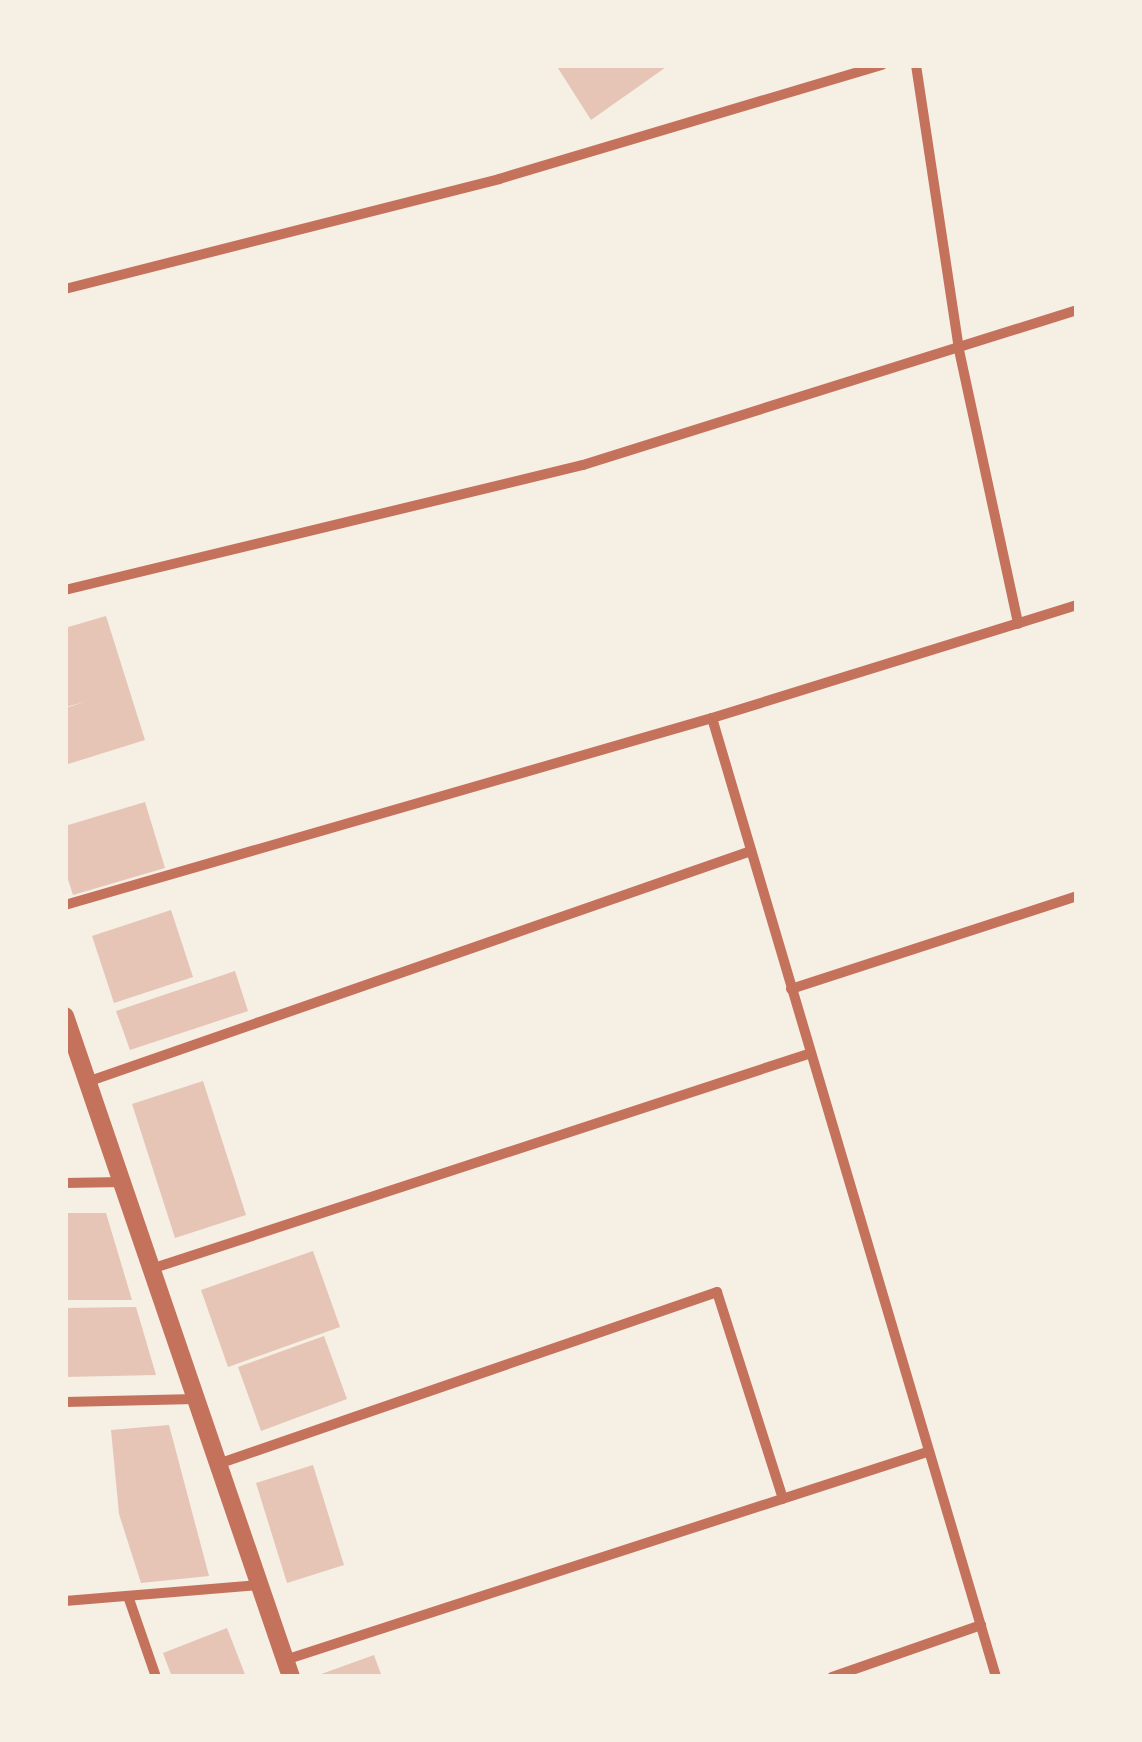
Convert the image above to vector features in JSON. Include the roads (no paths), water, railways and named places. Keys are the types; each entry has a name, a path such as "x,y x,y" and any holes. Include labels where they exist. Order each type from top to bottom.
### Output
{"street":[{"path":"65,290 499,179 882,65"},
{"path":"916,65 958,350 1018,624"},
{"path":"65,590 584,465 1077,310"},
{"path":"65,905 712,718 1077,606"},
{"path":"712,718 996,1677"},
{"path":"87,1082 751,851"},
{"path":"791,989 1077,896"},
{"path":"65,1016 288,1668 928,1452"},
{"path":"152,1268 812,1053"},
{"path":"65,1182 122,1182"},
{"path":"218,1464 718,1292 783,1499"},
{"path":"65,1402 196,1399"},
{"path":"65,1601 129,1599 260,1585"},
{"path":"129,1599 156,1677"},
{"path":"832,1677 981,1625"}]}
